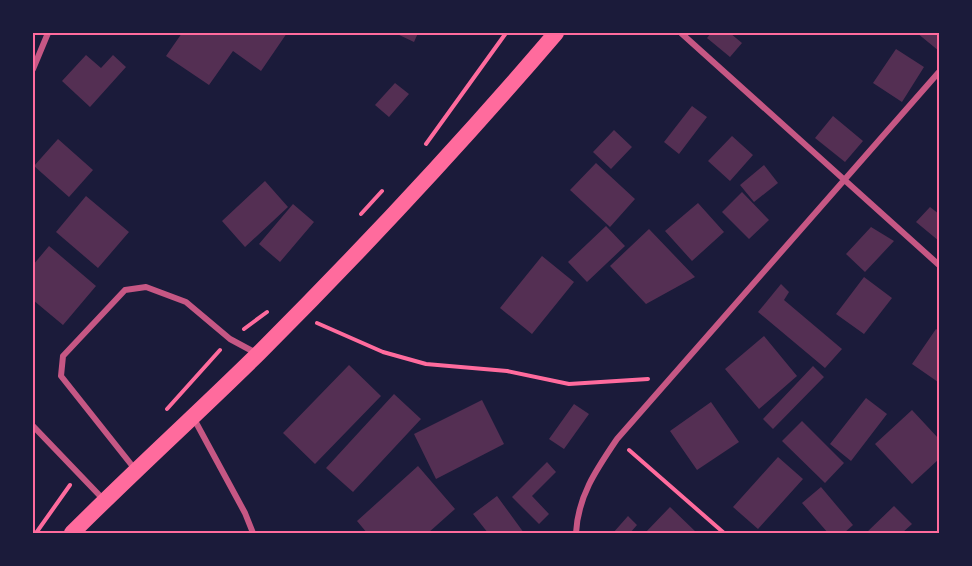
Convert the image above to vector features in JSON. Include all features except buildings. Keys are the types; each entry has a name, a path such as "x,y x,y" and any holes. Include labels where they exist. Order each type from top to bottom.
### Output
{"highway":[{"path":"72,533 297,315 470,134 556,33"}],"street":[{"path":"33,69 48,33"},
{"path":"681,33 939,265"},
{"path":"576,533 577,511 589,480 617,439 756,278 847,180 939,72"},
{"path":"137,471 61,376 63,356 125,290 146,287 186,302 230,339 258,353"},
{"path":"192,417 245,513 253,533"},
{"path":"33,426 104,501"}],"path":[{"path":"420,151 506,33"},
{"path":"356,221 384,189"},
{"path":"159,418 230,339 273,307"},
{"path":"297,315 383,351 426,364 507,371 569,384 642,379 667,382"},
{"path":"617,439 724,533"},
{"path":"36,533 79,472"}]}
